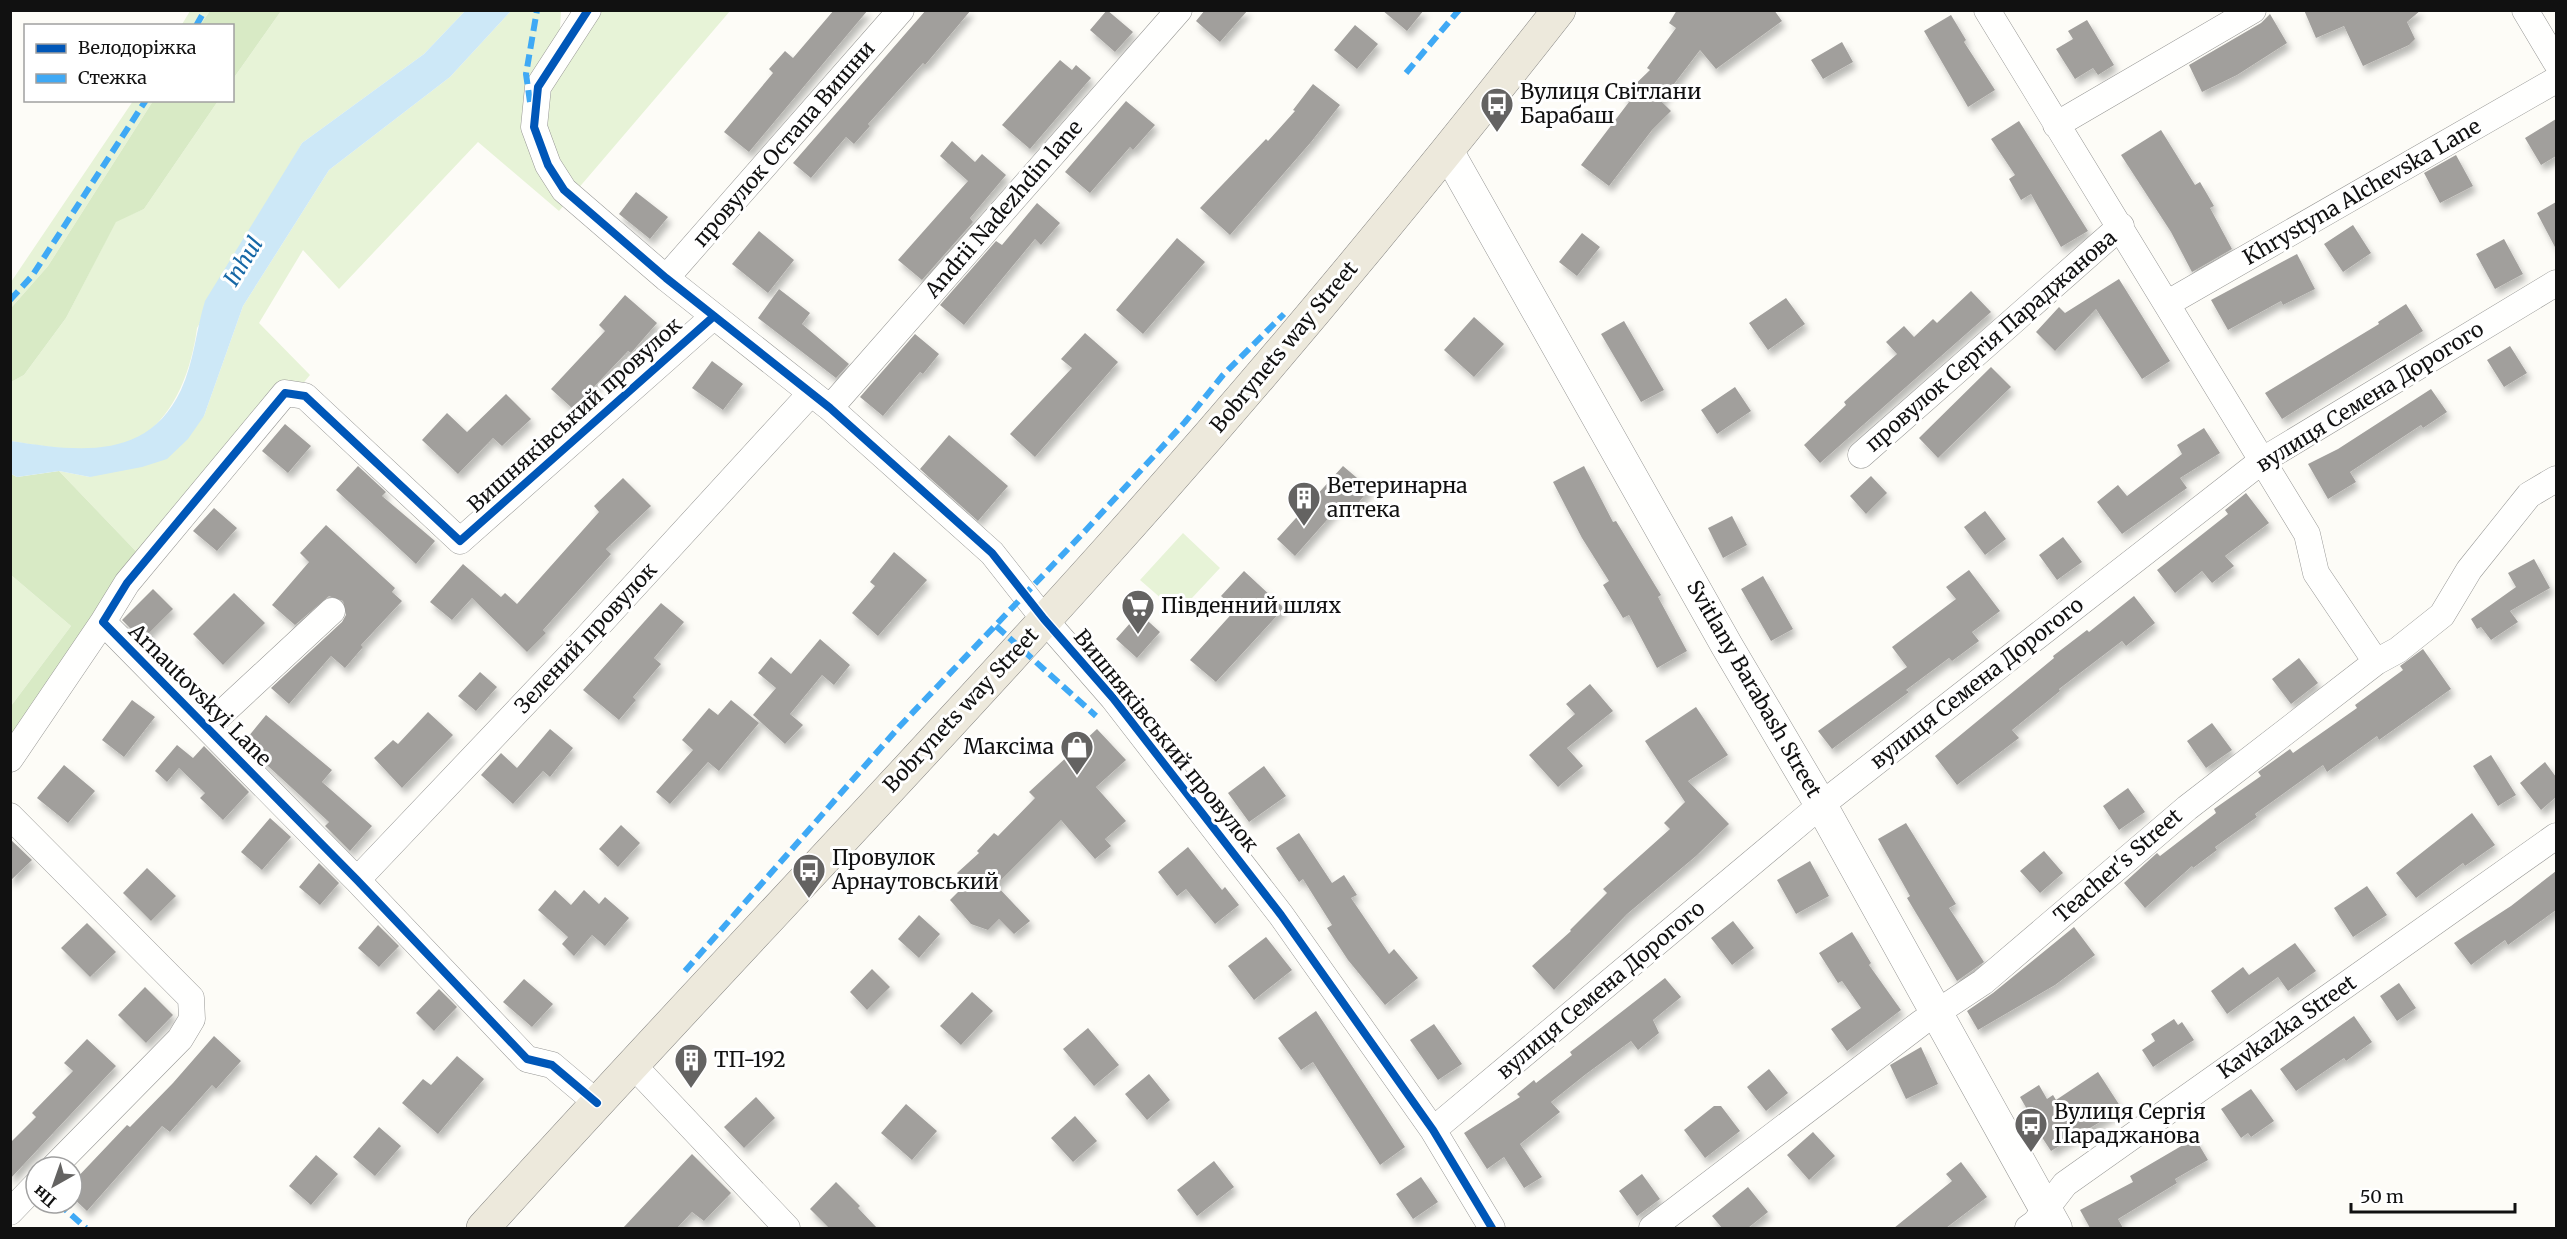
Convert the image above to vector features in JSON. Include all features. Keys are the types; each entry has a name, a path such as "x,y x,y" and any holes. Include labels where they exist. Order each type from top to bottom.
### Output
{"main road":[{"name":"Bobrynets way Street","path":"483,1228 1044,619 1222,421 1448,152 1559,10"}],"street":[{"name":"Вишняківський провулок","path":"588,10 538,87 534,127 548,165 564,190 713,317 821,400 992,553 1044,619 1113,698 1281,915 1433,1131 1492,1228"},
{"name":"провулок Остапа Вишни","path":"666,278 901,10"},
{"name":"Andrii Nadezhdin lane","path":"821,400 1179,10"},
{"path":"1987,10 2263,460 2307,534 2316,573 2376,662"},
{"path":"2525,10 2556,62"},
{"path":"2056,125 2247,12"},
{"name":"Khrystyna Alchevska Lane","path":"2168,303 2556,80"},
{"name":"Svitlany Barabash Street","path":"1448,152 1727,646 1821,805 1935,1013 2043,1222"},
{"name":"провулок Сергія Параджанова","path":"1861,455 2121,226"},
{"name":"вулиця Семена Дорогого","path":"1433,1131 1821,805 2263,460 2556,283"},
{"name":"Вишняківський провулок","path":"460,541 713,317"},
{"name":"Arnautovskyi Lane","path":"460,541 305,396 285,393 127,583 103,622 357,880 527,1059 552,1065 597,1102"},
{"name":"Зелений провулок","path":"357,880 582,643 821,400"},
{"name":"Teacher's Street","path":"1652,1228 1935,1013 1983,982 2187,808 2376,662 2398,650 2442,615 2469,570 2529,495 2556,479"},
{"path":"207,728 332,611"},
{"path":"10,759 103,622"},
{"path":"10,816 191,998 192,1019 180,1039 66,1155"},
{"name":"Kavkazka Street","path":"2043,1222 2065,1184 2556,836"},
{"path":"633,1065 786,1228"},
{"path":"10,1212 24,1197"}],"green space":[{"path":"190,11 210,11 201,24 182,24"},
{"path":"210,11 281,11 234,78 234,24 201,24"},
{"path":"281,11 465,11 424,54 302,143 197,328 191,358 180,388 173,402 154,427 129,443 96,449 59,448 11,441 11,382 24,375 66,318 116,221 144,209 217,102 234,102 234,78"},
{"path":"511,11 561,11 560,30 574,11 730,11 559,211 478,142 339,289 303,250 259,323 310,375 151,567 59,471 90,477 204,416 243,306 329,170 450,77"},
{"path":"132,102 152,102 48,266 11,308 11,282"},
{"path":"152,102 217,102 144,209 116,222 66,318 24,375 11,382 11,308 48,266"},
{"path":"59,471 151,567 11,756 11,706 71,626 11,575 11,474 17,477"},
{"path":"1183,533 1220,568 1178,613 1140,580"},
{"path":"11,575 71,626 11,706"}],"water":[{"name":"Inhul","path":"465,11 511,11 450,77 329,170 243,306 204,416 188,439 167,459 142,467 90,477 59,471 17,477 11,474 11,441 60,447 108,446 129,440 149,430 167,413 185,379 205,301 302,143 424,54"}],"building":[{"path":"834,10 868,10 749,152 724,132 773,73 769,69 785,51 793,58"},
{"path":"926,10 971,10 925,65 923,63 868,124 870,126 854,144 846,137 811,178 793,163"},
{"path":"1107,10 1133,32 1115,52 1090,30"},
{"path":"1205,10 1248,10 1220,42 1196,21"},
{"path":"1382,10 1424,10 1407,31"},
{"path":"1677,10 1774,10 1782,21 1716,69 1700,50 1661,101 1671,111 1652,130 1609,186 1581,165 1629,102 1623,96 1650,70 1647,68 1676,28 1669,23"},
{"path":"2304,10 2421,10 2407,22 2415,39 2409,45 2363,66 2344,26 2316,38"},
{"path":"2270,14 2287,43 2237,75 2202,92 2189,65 2261,23"},
{"path":"1951,15 1966,40 1964,42 1995,90 1968,107 1924,31"},
{"path":"2087,20 2114,65 2098,75 2093,68 2075,79 2056,49 2073,39 2068,31"},
{"path":"1355,25 1378,44 1357,69 1334,50"},
{"path":"1842,42 1853,62 1823,79 1811,60"},
{"path":"1060,60 1072,70 1076,65 1091,78 1030,149 1002,125"},
{"path":"1313,84 1340,105 1230,235 1200,208 1266,139 1268,141 1295,111 1293,110"},
{"path":"1126,101 1155,125 1133,150 1130,147 1090,193 1065,172"},
{"path":"2556,119 2556,156 2541,165 2525,138"},
{"path":"2019,121 2088,231 2061,247 2031,194 2021,200 2009,179 2015,175 1991,139"},
{"path":"2161,130 2195,185 2200,182 2214,206 2210,208 2232,249 2192,272 2171,232 2121,155"},
{"path":"952,141 975,162 982,154 1006,175 970,218 973,222 922,280 898,260 968,181 940,156"},
{"path":"2456,155 2473,186 2440,203 2424,173"},
{"path":"636,192 668,217 650,239 619,214"},
{"path":"2556,202 2556,249 2537,213"},
{"path":"1037,203 1060,223 1041,245 1035,239 964,325 940,305 996,241 1002,245"},
{"path":"2353,225 2371,253 2343,272 2324,244"},
{"path":"759,231 794,260 768,293 732,264"},
{"path":"1582,233 1600,247 1577,276 1559,262"},
{"path":"1177,238 1205,262 1143,334 1116,310"},
{"path":"2504,239 2523,274 2495,289 2476,254"},
{"path":"2297,254 2315,289 2283,305 2281,301 2228,330 2211,300"},
{"path":"2119,279 2170,361 2142,379 2096,309 2055,351 2036,332 2059,307 2065,313"},
{"path":"779,289 810,313 802,324 849,364 836,378 758,318"},
{"path":"1971,291 1991,312 1820,463 1804,445 1846,405 1844,402 1897,354 1886,342 1904,326 1914,337 1933,319 1937,323"},
{"path":"625,295 657,323 631,353 628,351 573,409 551,389 605,331 599,325"},
{"path":"1786,298 1805,324 1768,350 1749,323"},
{"path":"2406,304 2423,331 2282,419 2265,393 2379,324 2378,322"},
{"path":"1474,317 1504,344 1474,377 1444,350"},
{"path":"1624,321 1664,390 1641,402 1601,334"},
{"path":"1085,333 1118,362 1035,457 1010,434 1072,368 1061,359"},
{"path":"915,334 939,354 923,374 920,372 883,416 860,397"},
{"path":"2510,346 2527,373 2504,387 2487,360"},
{"path":"712,361 743,384 723,410 692,388"},
{"path":"1991,367 2011,387 1938,458 1919,438"},
{"path":"1735,387 1751,411 1717,434 1701,410"},
{"path":"2431,389 2447,412 2423,428 2421,425 2350,472 2356,482 2328,499 2308,464 2338,449"},
{"path":"506,394 531,419 502,446 493,438 458,474 422,440 447,413 467,432"},
{"path":"285,424 311,446 288,473 262,451"},
{"path":"2204,428 2220,453 2180,478 2187,488 2122,534 2097,502 2118,485 2127,496 2182,454 2177,445"},
{"path":"949,435 1008,486 978,521 920,469"},
{"path":"358,466 386,492 382,496 435,541 416,564 336,490"},
{"path":"1343,466 1370,489 1351,511 1342,503 1295,556 1277,539"},
{"path":"1584,466 1613,522 1616,521 1661,595 1658,597 1687,651 1657,668 1629,615 1623,618 1603,585 1609,581 1582,538 1553,482"},
{"path":"1871,476 1887,493 1866,514 1850,496"},
{"path":"623,478 651,506 606,549 611,554 543,630 546,633 527,652 472,598 452,620 430,602 463,564 501,597 505,593 517,604 599,512 594,506"},
{"path":"2246,493 2269,523 2225,556 2234,566 2212,583 2202,571 2175,593 2157,570 2228,514 2225,510"},
{"path":"214,508 237,528 217,551 193,531"},
{"path":"1985,511 2006,539 1985,555 1964,527"},
{"path":"1732,516 1747,545 1723,558 1708,528"},
{"path":"326,525 395,588 392,592 402,601 361,645 363,647 345,668 331,656 289,704 271,688 342,622 346,615 343,601 329,596 295,625 272,605 309,562 300,553"},
{"path":"2063,537 2082,562 2057,580 2039,555"},
{"path":"894,552 927,580 878,636 852,613 875,586 870,582"},
{"path":"2534,559 2550,588 2510,611 2518,622 2491,640 2481,627 2477,629 2471,619 2516,587 2508,573"},
{"path":"1969,570 2000,611 1972,632 1979,641 1952,661 1949,658 1906,690 1909,692 1832,749 1818,731 1907,667 1892,647 1956,599 1946,587"},
{"path":"1244,571 1284,608 1216,682 1190,660 1236,609 1221,596"},
{"path":"1763,576 1793,629 1771,641 1741,589"},
{"path":"153,589 173,609 142,640 122,620"},
{"path":"234,593 265,623 223,665 193,634"},
{"path":"2134,596 2155,623 2126,646 2122,641 2059,689 2060,691 2012,730 2019,738 1957,785 1935,756 2054,658 2053,656 2087,630 2089,632"},
{"path":"661,603 684,622 654,658 661,664 633,697 636,700 619,720 583,690"},
{"name":"Південний шлях","path":"1139,613 1160,632 1137,658 1116,639"},
{"path":"820,639 850,665 834,685 822,675 790,714 803,725 785,744 753,715 776,688 758,673 771,657 791,674"},
{"path":"2423,649 2451,689 2379,740 2377,736 2327,772 2323,765 2255,814 2257,817 2215,847 2217,850 2193,868 2192,866 2145,908 2124,883 2157,853 2160,856 2216,813 2214,809 2261,776 2258,772 2290,749 2293,753 2357,708 2355,705 2403,670 2400,666"},
{"path":"2299,658 2318,683 2291,704 2272,679"},
{"path":"480,672 497,687 476,711 458,696"},
{"path":"1590,684 1613,711 1567,748 1583,766 1558,787 1529,755 1575,714 1566,704"},
{"path":"132,700 155,717 124,757 102,740"},
{"path":"731,700 759,723 719,771 708,762 670,804 656,792 693,750 682,740 709,708 718,715"},
{"path":"1696,707 1728,755 1688,781 1729,824 1696,856 1627,914 1554,990 1532,966 1571,931 1607,893 1603,889 1670,829 1664,823 1685,802 1645,741"},
{"path":"428,712 453,735 402,788 374,758 393,740 398,744"},
{"path":"266,715 332,770 322,782 372,826 350,851 325,826 329,822 243,743"},
{"path":"2212,723 2232,750 2206,768 2187,741"},
{"path":"550,729 573,748 550,777 543,771 513,804 481,775 501,753 517,768"},
{"path":"1097,729 1126,760 1096,787 1126,821 1105,839 1111,846 1095,859 1061,820 996,885 1030,921 1014,934 999,919 988,930 971,924 950,900 966,884 957,873 979,853 977,851 994,833 998,836 1035,798 1029,792"},
{"path":"177,745 193,758 204,746 249,792 223,820 200,798 205,793 179,768 167,782 155,771"},
{"path":"2491,755 2516,795 2498,806 2473,766"},
{"path":"2545,762 2556,777 2556,797 2541,810 2520,783"},
{"path":"64,765 95,791 68,823 37,798"},
{"path":"1264,766 1286,796 1249,822 1228,793"},
{"path":"2128,788 2145,812 2119,830 2103,806"},
{"path":"2472,813 2495,845 2465,866 2463,863 2416,898 2396,873"},
{"path":"270,818 291,837 262,870 241,852"},
{"path":"1906,823 1956,904 1949,908 1984,962 1957,981 1907,898 1910,896 1878,839"},
{"path":"621,825 640,843 618,867 599,849"},
{"path":"1299,833 1332,883 1344,875 1357,895 1351,898 1389,954 1394,949 1418,978 1385,1005 1348,960 1327,928 1332,925 1303,879 1299,882 1276,848"},
{"path":"10,839 32,860 10,881"},
{"path":"1188,847 1222,890 1225,887 1239,905 1215,924 1186,889 1177,896 1158,872"},
{"path":"2044,851 2063,873 2040,893 2020,871"},
{"path":"1810,861 1829,896 1796,914 1777,880"},
{"path":"319,863 339,883 320,905 299,887"},
{"path":"147,868 176,896 151,921 123,893"},
{"path":"2556,871 2556,910 2508,945 2505,940 2471,965 2454,943 2511,906"},
{"path":"2367,886 2387,915 2353,937 2334,908"},
{"path":"555,890 571,905 584,890 599,904 605,897 629,918 605,946 592,935 574,956 562,944 568,937 538,910"},
{"path":"919,915 940,934 919,958 898,939"},
{"path":"1733,921 1754,948 1732,965 1711,938"},
{"path":"87,923 116,952 90,977 61,948"},
{"path":"378,925 399,946 379,967 358,948"},
{"path":"2074,927 2095,955 2055,985 1978,1030 1967,1011 1993,993"},
{"path":"1852,932 1871,963 1869,965 1901,1010 1847,1051 1831,1029 1861,1008 1842,981 1838,983 1819,953"},
{"path":"1266,937 1292,970 1254,1000 1228,966"},
{"path":"2295,943 2316,971 2288,991 2278,977 2227,1014 2211,991 2243,967 2249,975"},
{"path":"872,969 890,987 867,1010 850,992"},
{"path":"1665,978 1681,997 1653,1020 1659,1033 1638,1050 1631,1041 1586,1074 1551,1102 1560,1112 1520,1144 1542,1177 1524,1188 1504,1157 1487,1169 1464,1133 1520,1097 1517,1094 1534,1080 1536,1083 1572,1055 1570,1052"},
{"path":"524,979 553,1004 532,1027 503,1002"},
{"path":"2399,983 2416,1008 2397,1021 2380,996"},
{"path":"145,987 173,1015 146,1043 118,1015"},
{"path":"439,989 457,1007 434,1031 416,1013"},
{"path":"972,992 993,1011 961,1045 940,1026"},
{"path":"1316,1011 1405,1147 1380,1165 1313,1062 1301,1070 1278,1038"},
{"path":"2354,1016 2372,1042 2346,1061 2344,1058 2296,1091 2280,1069"},
{"path":"2174,1019 2178,1025 2182,1022 2194,1040 2153,1067 2142,1050 2155,1041 2151,1034"},
{"path":"1434,1024 1462,1064 1438,1080 1410,1040"},
{"path":"1088,1028 1119,1065 1094,1086 1063,1049"},
{"path":"214,1036 241,1061 216,1089 212,1085 170,1132 162,1126 87,1211 84,1208 84,1170 127,1125 130,1127"},
{"path":"87,1039 116,1066 33,1155 24,1155 24,1164 10,1179 10,1143 36,1117 32,1113 73,1071 64,1063"},
{"path":"1921,1047 1938,1084 1906,1099 1890,1065"},
{"path":"457,1056 484,1079 438,1134 402,1103 423,1079 431,1085"},
{"path":"1769,1069 1788,1093 1766,1111 1747,1087"},
{"path":"2098,1072 2122,1109 2051,1151 2026,1113 2028,1111 2020,1097 2039,1085 2047,1099 2053,1095 2056,1100"},
{"path":"1149,1074 1170,1100 1147,1120 1125,1094"},
{"path":"2251,1089 2274,1121 2251,1137 2248,1133 2241,1138 2221,1109"},
{"path":"756,1097 775,1118 744,1148 724,1127"},
{"path":"906,1104 937,1131 912,1160 881,1133"},
{"path":"1714,1106 1721,1106 1740,1131 1705,1158 1684,1130"},
{"path":"1075,1116 1097,1141 1073,1162 1051,1138"},
{"path":"379,1127 401,1146 375,1176 353,1157"},
{"path":"1813,1132 1835,1156 1809,1180 1787,1155"},
{"path":"2195,1138 2208,1160 2175,1179 2177,1183 2118,1219 2123,1228 2090,1228 2080,1210 2133,1182 2130,1176"},
{"path":"692,1154 731,1193 704,1221 692,1212 677,1228 623,1228"},
{"path":"316,1155 338,1174 311,1205 289,1186"},
{"path":"1214,1161 1234,1187 1197,1216 1177,1190"},
{"path":"1961,1162 1987,1197 1946,1228 1894,1228 1952,1181 1946,1174"},
{"path":"1642,1174 1660,1199 1637,1216 1619,1191"},
{"path":"1421,1177 1438,1202 1413,1219 1396,1194"},
{"path":"836,1182 860,1206 858,1208 877,1228 829,1228 810,1209"},
{"path":"1748,1187 1768,1212 1748,1228 1722,1228 1712,1216"}],"marked path":[{"path":"197,24 205,10"},
{"path":"530,102 526,74 537,10"},
{"path":"1406,73 1459,10"},
{"path":"10,300 32,276 145,102"},
{"path":"685,971 899,727 1086,530 1185,422 1223,375 1284,314"},
{"path":"996,626 1096,716"},
{"path":"71,1215 86,1228"}],"cycle path":[{"path":"588,10 538,87 534,127 548,165 564,190 666,278 830,408 992,553 1044,619 1113,698 1281,915 1433,1130 1492,1228"},
{"path":"597,1103 552,1065 527,1059 357,880 103,622 127,583 285,393 305,396 460,541 713,317"}],"place":[{"name":"Вулиця Світлани Барабаш","path":"1497,133"},
{"name":"Ветеринарна аптека","path":"1304,527"},
{"name":"Південний шлях","path":"1138,635"},
{"name":"Максіма","path":"1077,776"},
{"name":"Провулок Арнаутовський","path":"809,899"},
{"name":"ТП-192","path":"691,1089"},
{"name":"Вулиця Сергія Параджанова","path":"2031,1153"}]}
